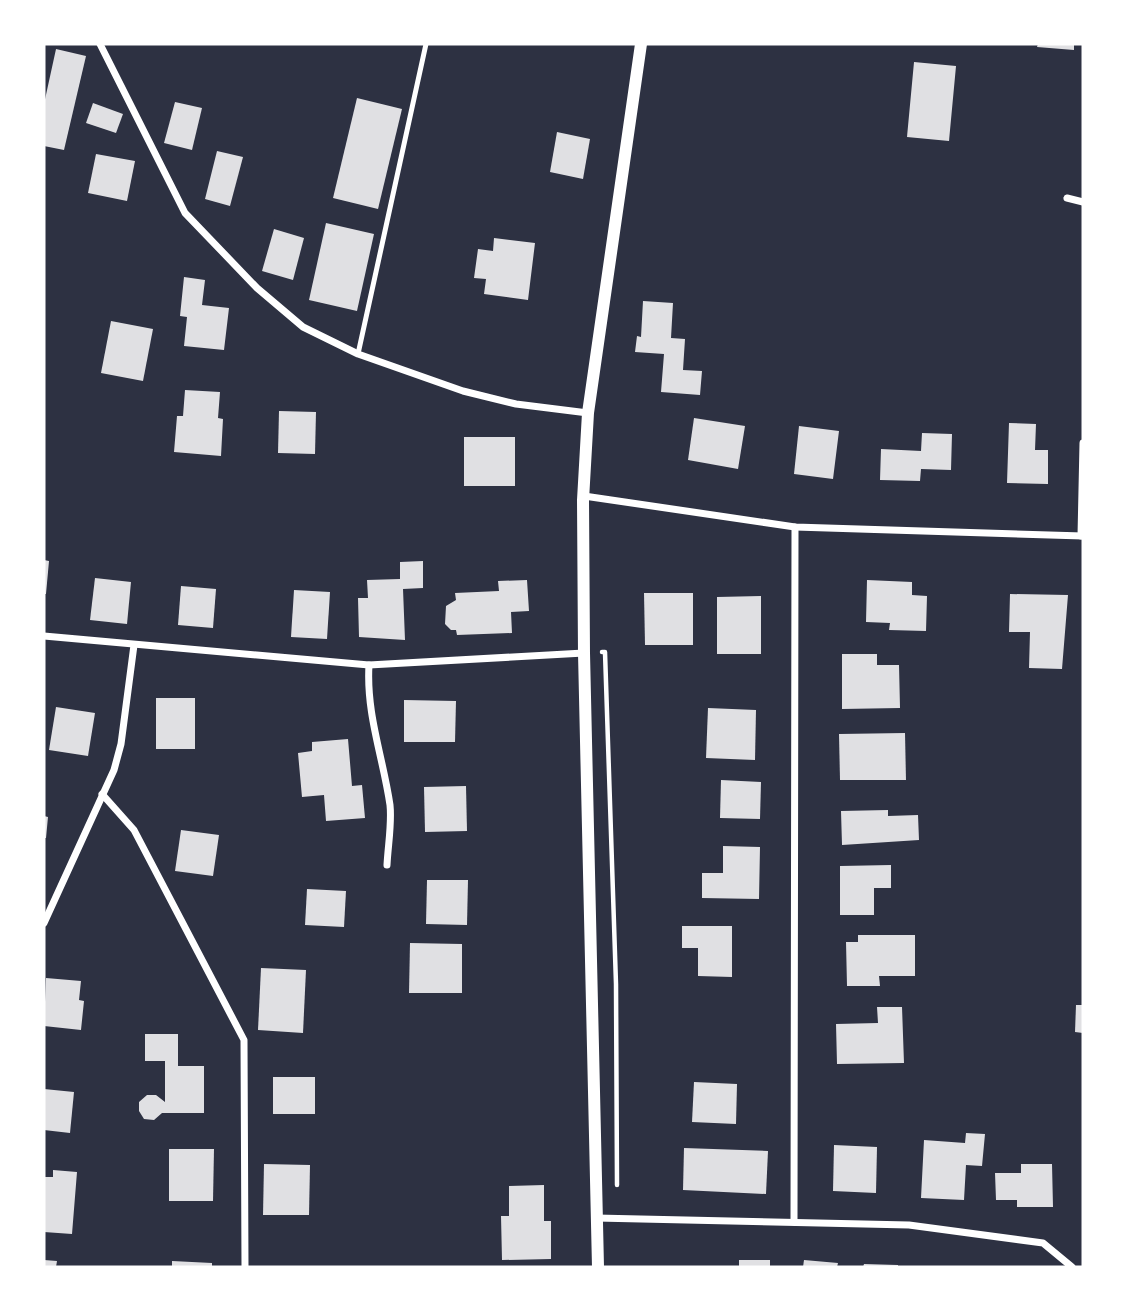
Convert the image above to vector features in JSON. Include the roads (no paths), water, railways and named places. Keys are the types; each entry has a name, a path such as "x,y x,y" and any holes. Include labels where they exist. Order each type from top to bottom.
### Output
{"street":[{"path":"100,44 185,213 257,288 303,327 358,354 476,394 516,404 588,413"},
{"path":"598,1267 584,653 584,496 588,413 641,44"},
{"path":"1067,198 1083,202"},
{"path":"584,496 795,527 1082,536 1083,443"},
{"path":"794,1222 795,527"},
{"path":"44,636 369,665 584,653"},
{"path":"44,923 121,744 134,645"},
{"path":"369,665 369,700 390,806 387,864"},
{"path":"102,793 134,830 244,1040 245,1267"},
{"path":"596,1218 909,1225 1043,1243 1072,1267"}],"lane":[{"path":"358,354 426,44"}]}
